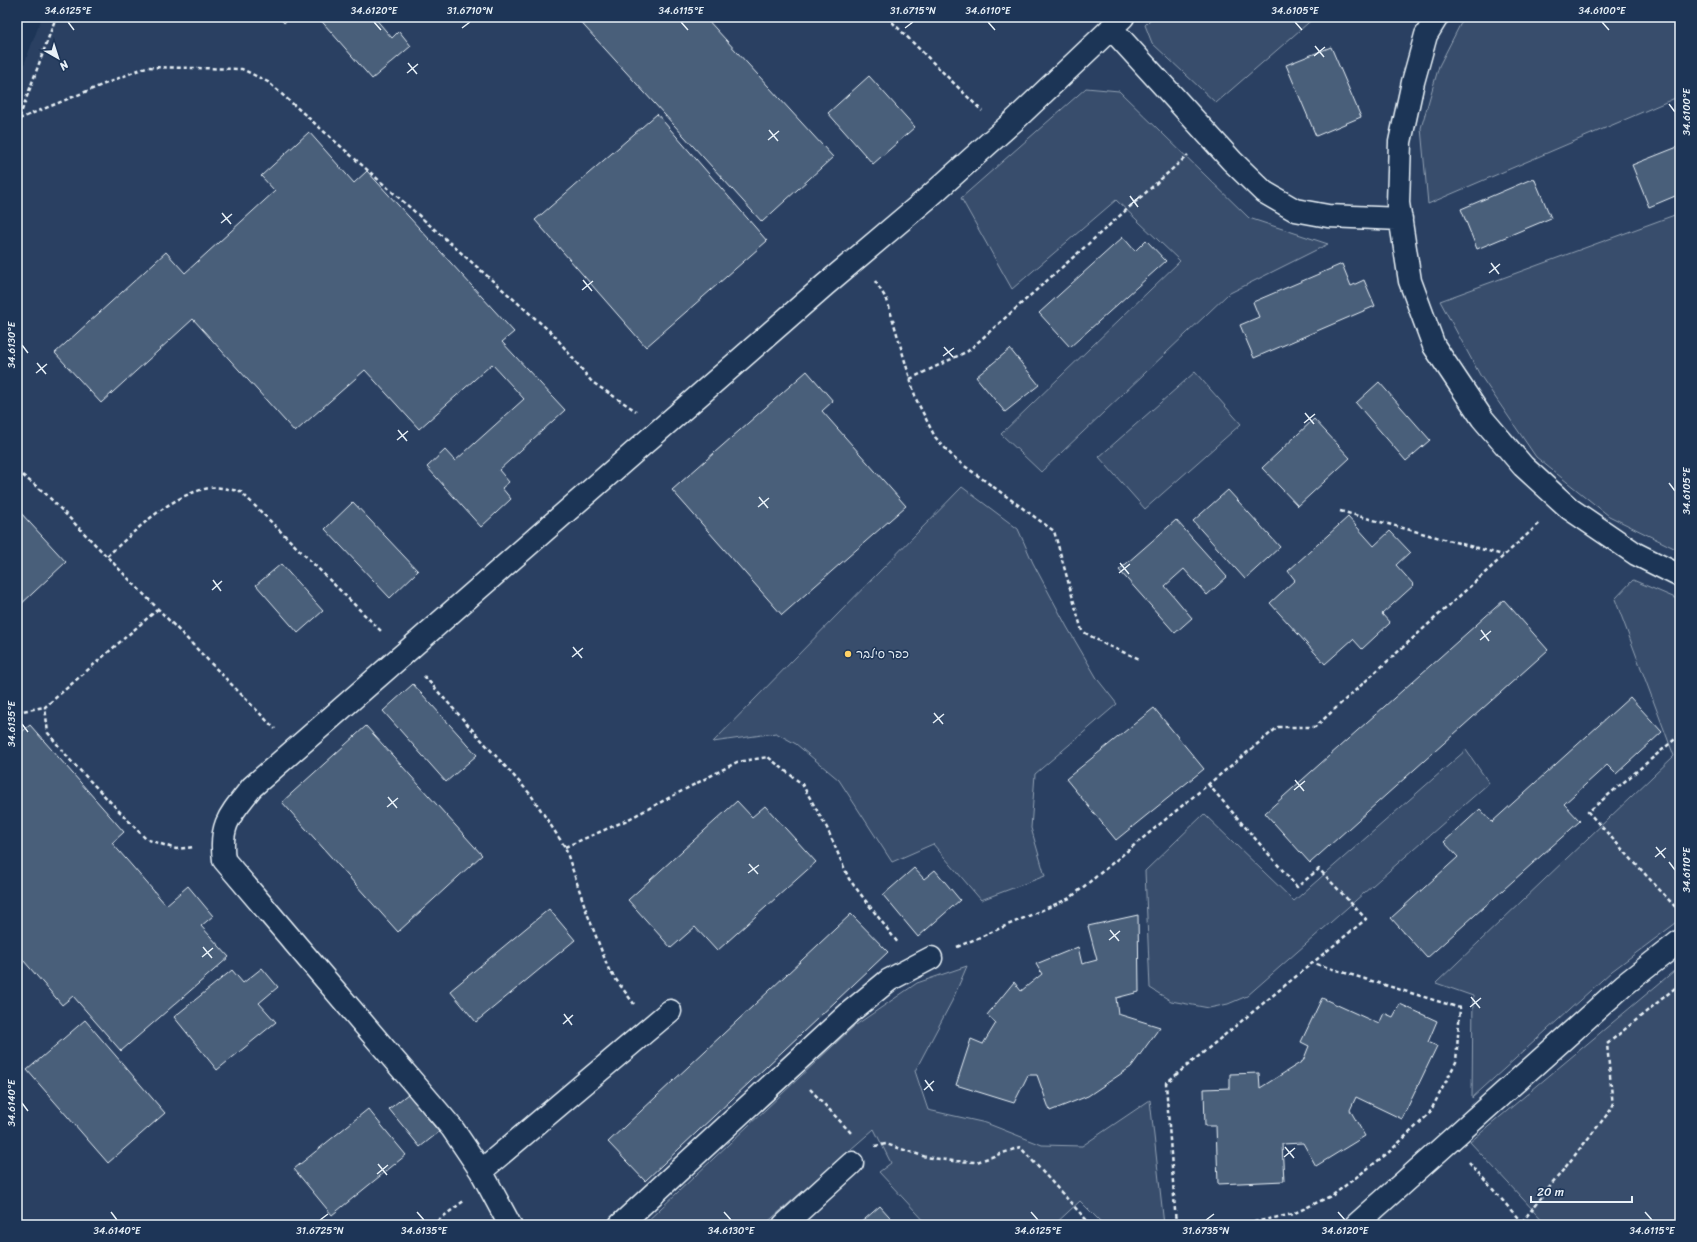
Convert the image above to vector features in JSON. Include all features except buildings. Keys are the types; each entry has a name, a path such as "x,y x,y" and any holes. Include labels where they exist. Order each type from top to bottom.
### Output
{"street":[{"path":"1437,17 1426,35 1413,82 1400,142 1398,203 1410,281 1434,346 1482,418 1523,466 1563,502 1636,554 1680,576"},
{"path":"510,1225 484,1177 452,1128 224,860 222,843 225,824 252,787 661,428 855,259 929,197 1003,131 1117,23 1209,136 1264,192 1295,210 1328,216 1401,219"},
{"path":"1356,1225 1624,985 1680,941"},
{"path":"620,1225 850,1012 889,980 923,962"},
{"path":"484,1177 651,1026 670,1011"},
{"path":"784,1225 858,1155"}],"path":[{"path":"17,124 56,17"},
{"path":"887,17 1003,131"},
{"path":"19,119 146,67 242,69 268,82 554,335 592,382 661,428"},
{"path":"910,379 968,351 1209,136"},
{"path":"855,259 873,277 887,300 916,399 935,437 955,459 1054,531 1082,631 1106,645 1140,659"},
{"path":"17,471 45,493 295,749"},
{"path":"107,556 176,499 210,488 240,491 404,654 531,795 565,847 587,913 609,970 651,1026"},
{"path":"565,847 625,821 737,762 768,757 802,784 827,828 849,879 923,962 1070,898 1278,726 1315,727 1563,502"},
{"path":"1340,511 1504,556"},
{"path":"17,712 45,707 158,609"},
{"path":"45,707 48,733 71,761 146,839 176,849 222,843"},
{"path":"1680,735 1588,812 1680,912"},
{"path":"1176,1225 1166,1083 1366,919 1319,869 1297,887 1208,784"},
{"path":"1240,1225 1293,1214 1333,1195 1388,1153 1429,1114 1456,1062 1460,1008 1313,963"},
{"path":"1522,1222 1614,1107 1607,1044 1680,984"},
{"path":"790,1068 858,1155 886,1144 926,1157 953,1161 977,1162 1020,1147 1091,1225"},
{"path":"1450,1141 1524,1225"},
{"path":"432,1225 484,1177"},
{"path":"287,1225 305,1223 363,1223 388,1221 428,1225"}],"shaded area":[{"name":"כפר סילבר","path":"42,17 1680,17 1680,1225 17,1225 17,83"},
{"path":"1153,17 1315,17 1216,103 1152,43 1145,25"},
{"path":"1464,17 1680,17 1680,96 1428,204 1421,128 1439,66"},
{"path":"1086,88 1119,91 1249,218 1328,244 1228,294 1041,472 1001,434 1180,261 1116,200 1012,289 961,198"},
{"path":"1680,213 1680,551 1609,516 1536,457 1480,375 1440,301"},
{"path":"1195,372 1241,424 1145,509 1099,457"},
{"path":"962,487 1018,529 1033,563 1067,627 1098,680 1117,704 1035,774 1031,828 1045,876 981,900 933,844 892,862 839,780 796,744 776,733 713,742"},
{"path":"1633,580 1680,600 1680,920 1612,971 1472,1098 1473,996 1436,983 1674,756 1615,599"},
{"path":"1466,750 1489,783 1247,996 1228,1004 1209,1008 1171,1001 1150,988 1145,871 1204,814 1294,901"},
{"path":"967,966 952,1001 915,1071 928,1110 986,1123 1042,1145 1082,1146 1150,1100 1164,1225 1104,1225 1080,1201 1054,1225 928,1225 879,1172 891,1163 874,1129 764,1225 643,1225 853,1027 917,983"},
{"path":"1680,966 1680,1225 1547,1225 1470,1142"}],"place":[{"name":"כפר סילבר","path":"848,654"}]}
